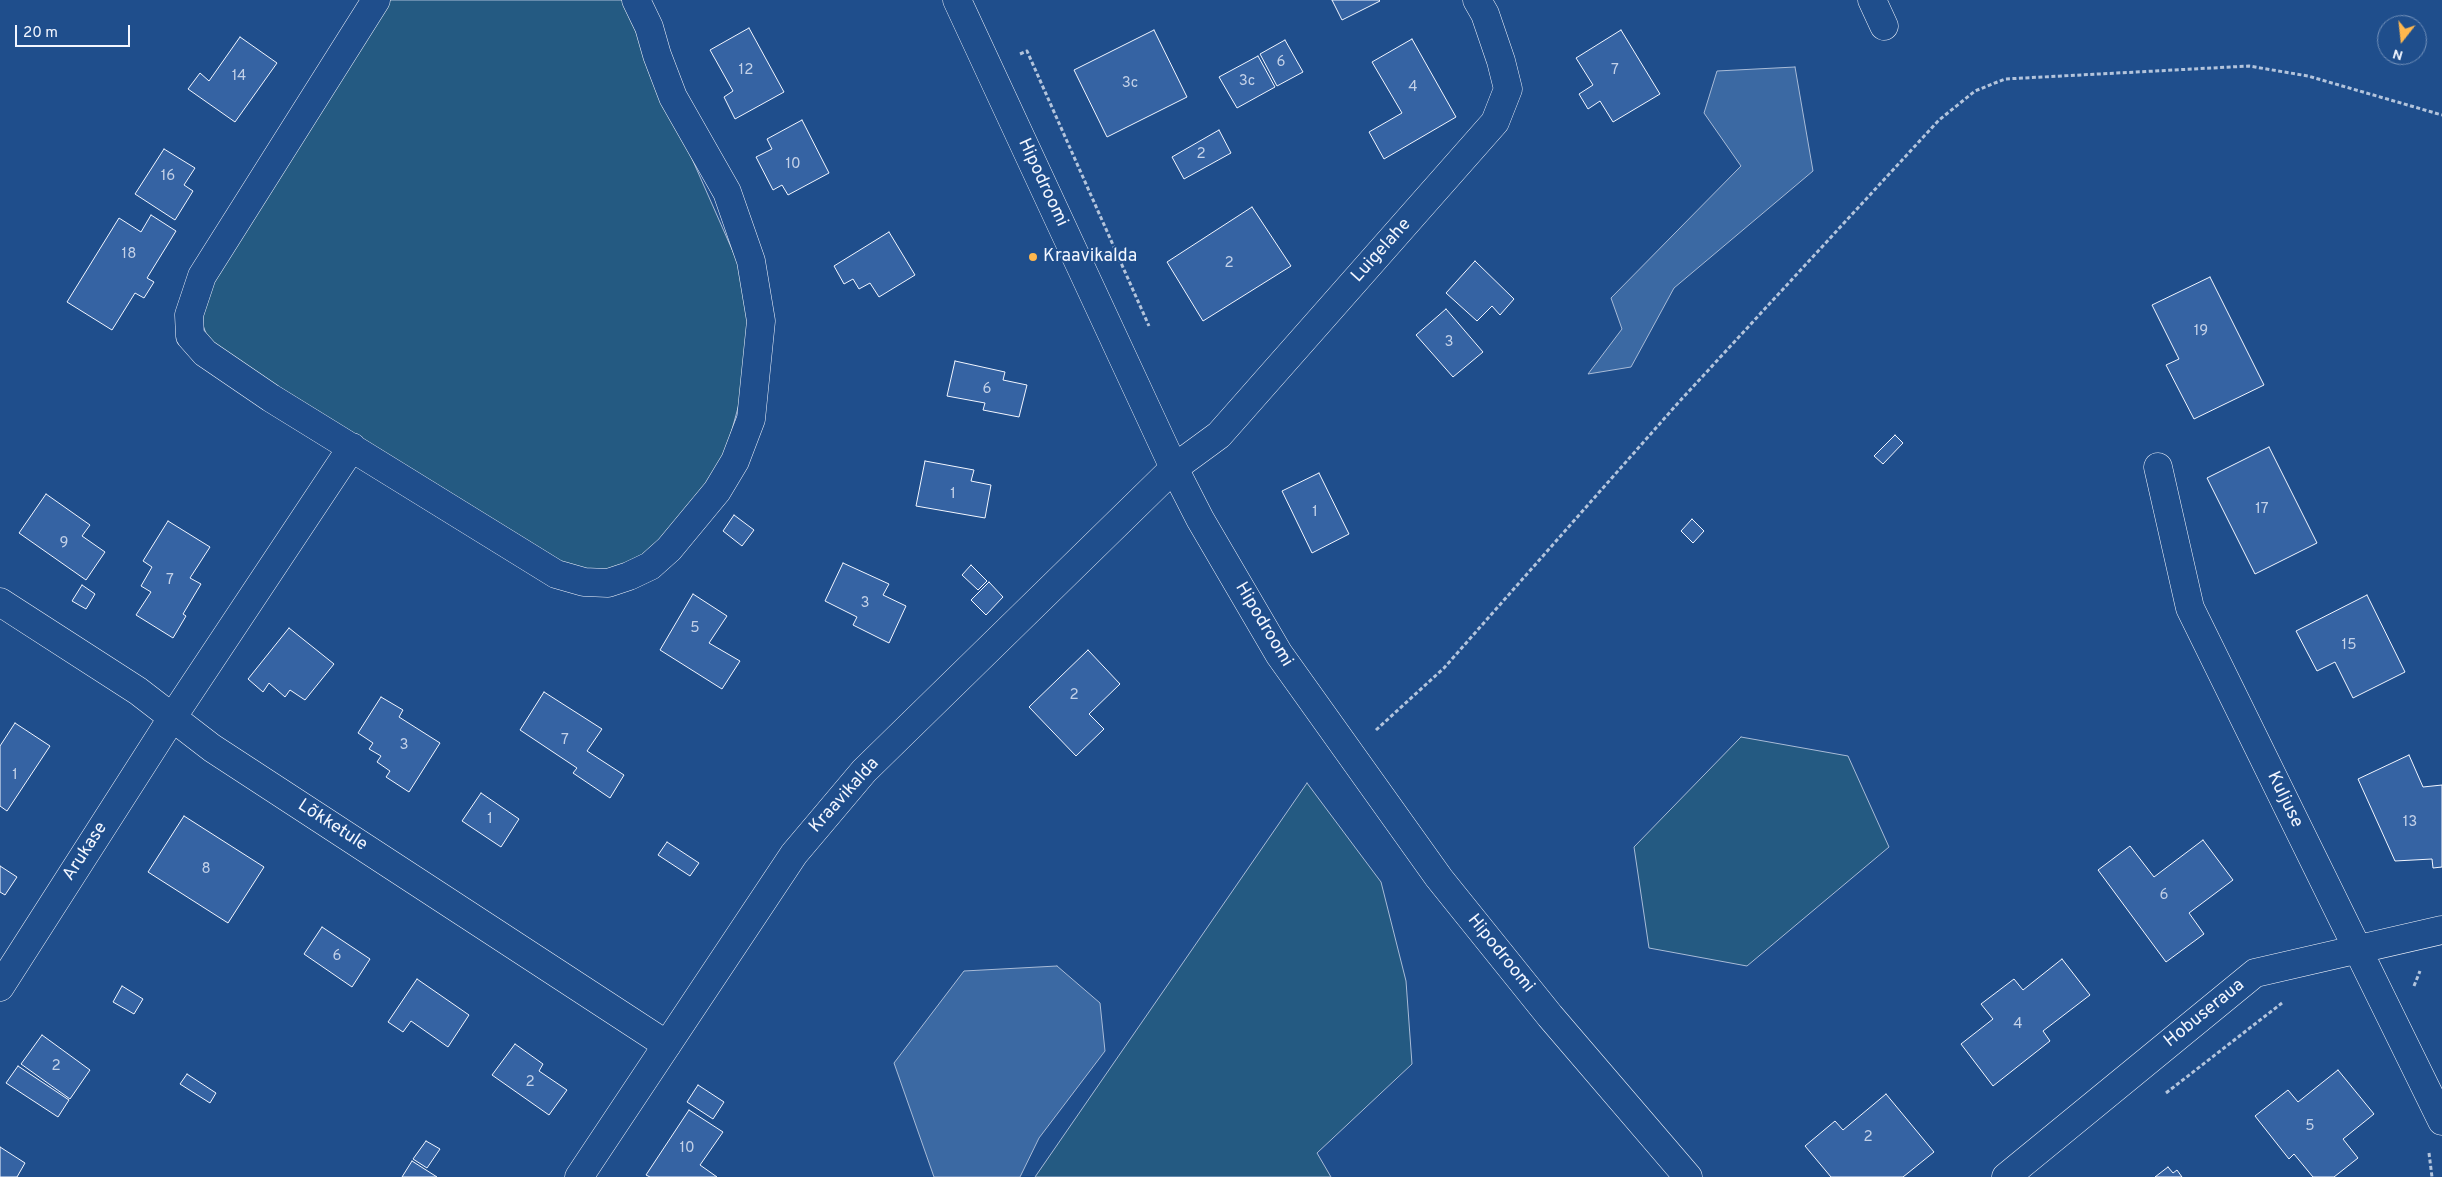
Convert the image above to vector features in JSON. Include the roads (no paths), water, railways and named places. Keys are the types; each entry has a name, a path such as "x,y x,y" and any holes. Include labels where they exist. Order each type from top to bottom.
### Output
{"street":[{"path":"376,0 202,276 189,315 190,336 205,353 271,398 556,574 584,582 608,583 650,566 669,549 717,491 735,461 751,420 761,321 751,261 728,192 673,97 644,4"},
{"name":"Hipodroomi","path":"957,0 1174,468 1200,519 1279,654 1439,878 1531,993 1688,1177"},
{"name":"Luigelahe","path":"1174,468 1219,436 1495,122 1508,89 1501,61 1477,0"},
{"path":"1872,0 1884,26"},
{"name":"Arukase","path":"0,987 172,718 352,447"},
{"name":"Kuljuse","path":"2158,467 2190,608 2442,1121"},
{"name":"Kraavikalda","path":"579,1177 794,854 864,772 1174,468"},
{"name":"Lõkketule","path":"0,602 138,691 212,748 667,1045"},
{"name":"Hobuseraua","path":"2006,1177 2255,973 2442,930"}],"place":[{"name":"Kraavikalda","path":"1033,257"}]}
